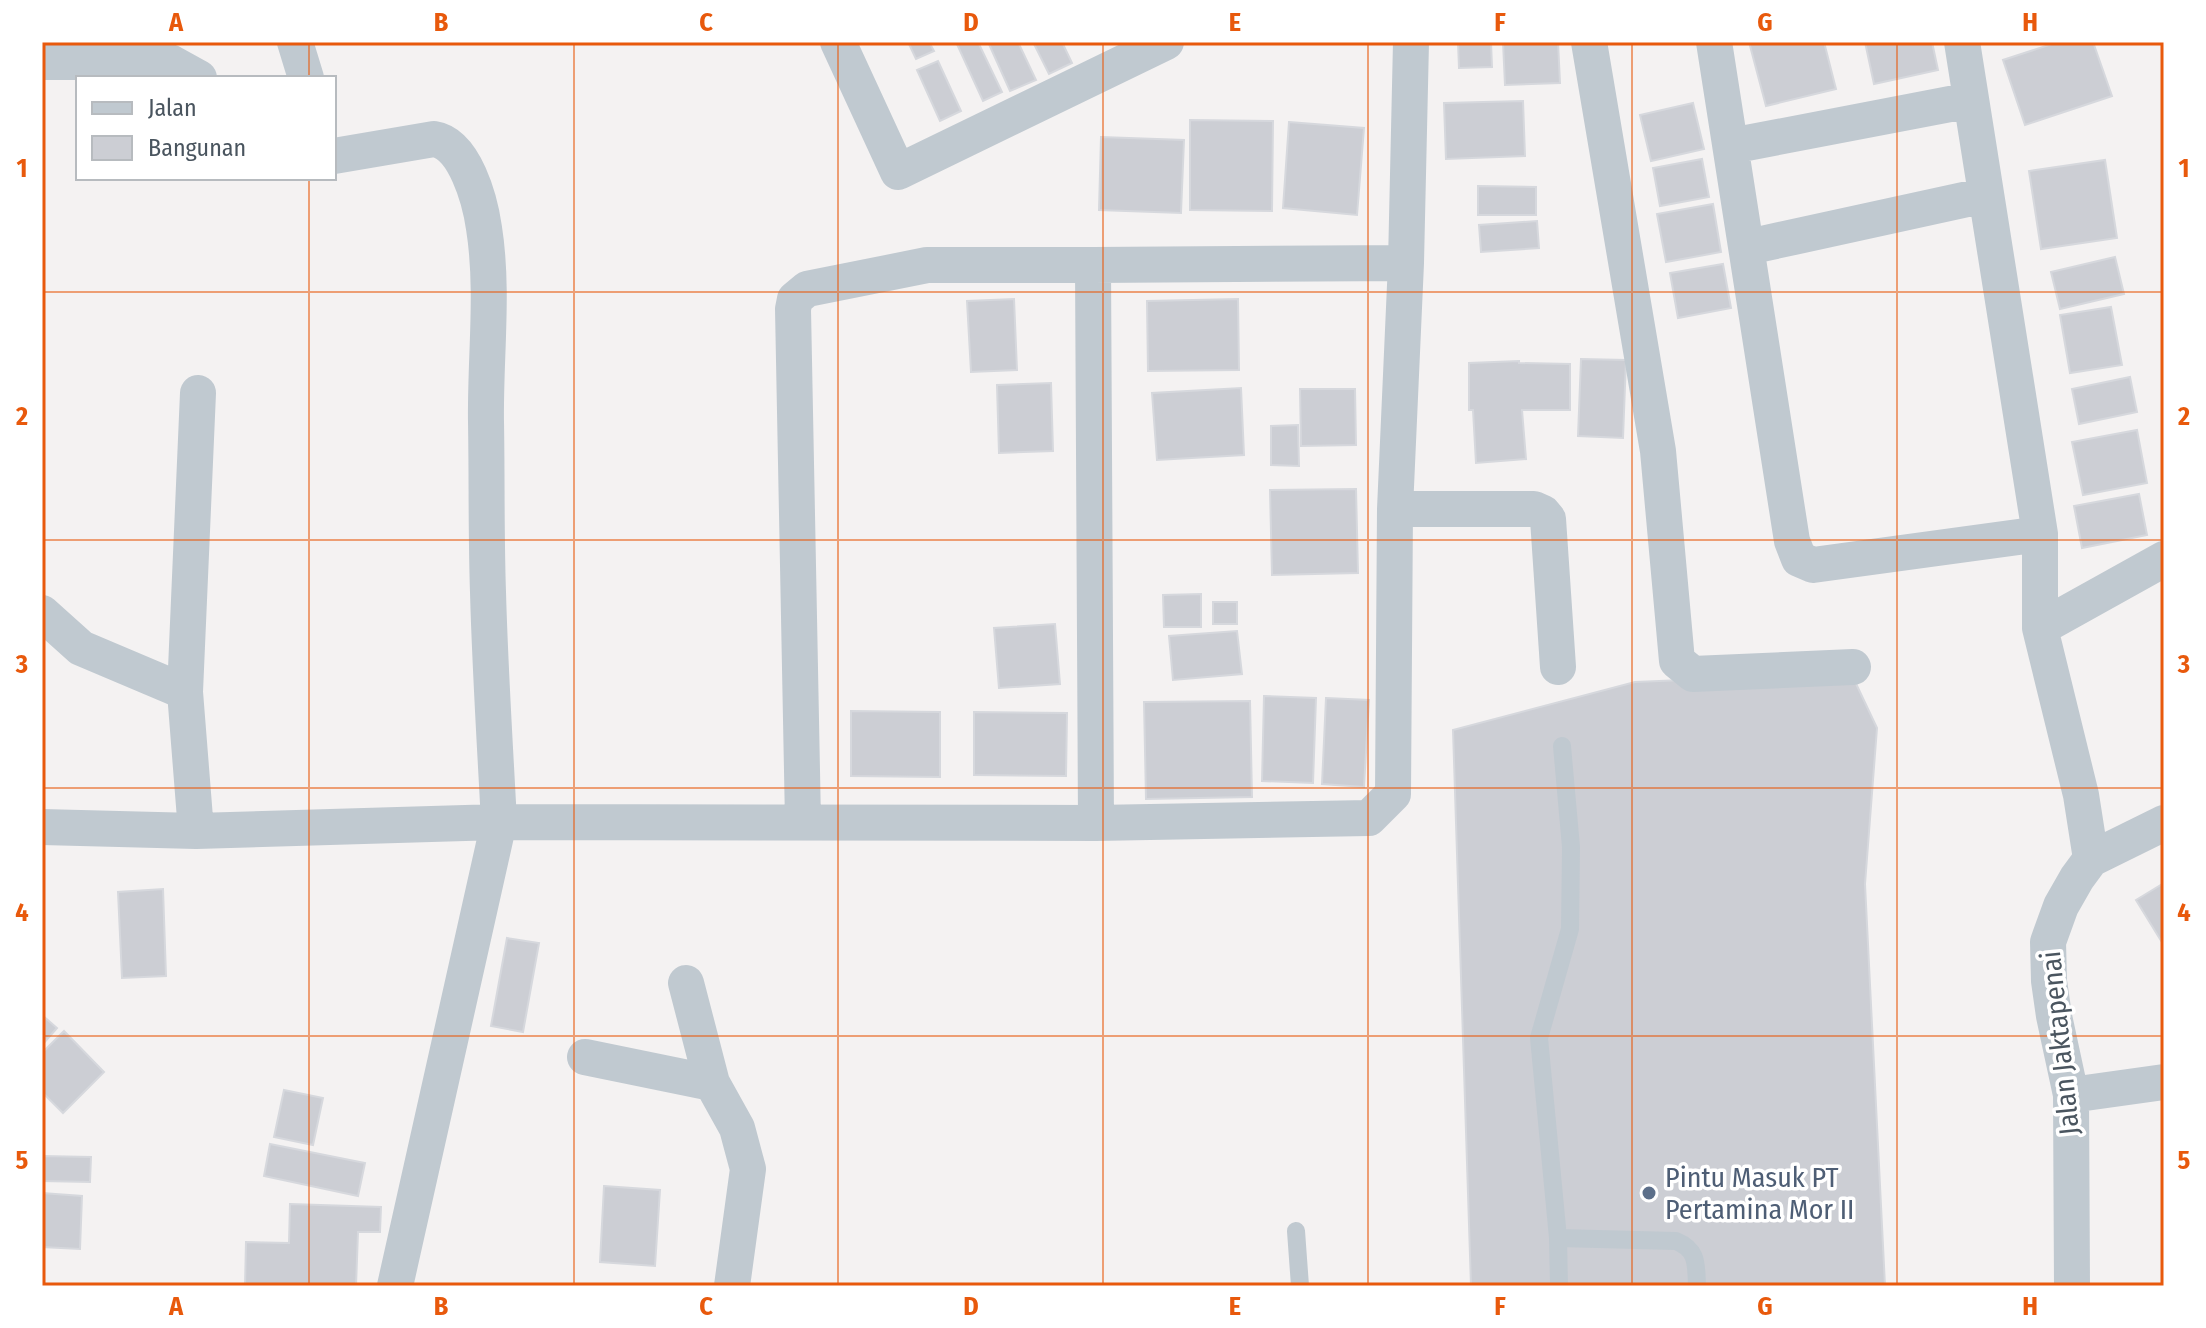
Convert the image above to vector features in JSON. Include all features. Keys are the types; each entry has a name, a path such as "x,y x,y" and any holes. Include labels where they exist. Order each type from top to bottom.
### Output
{"street":[{"path":"295,42 305,76"},
{"path":"838,42 898,172 1166,42"},
{"path":"42,827 196,831 499,822 1096,823 1369,818 1393,794 1395,509 1406,263 1411,42"},
{"path":"1589,42 1658,451 1677,661 1693,674 1853,667"},
{"path":"1714,42 1792,541 1799,559 1813,565 2040,534"},
{"path":"1962,42 2040,534 2040,628 2081,795 2091,859 2164,823"},
{"path":"42,62 170,62 195,76"},
{"path":"1731,146 1971,100"},
{"path":"336,156 434,139 444,141 457,151 466,167 484,227 488,296 488,591 499,822 395,1286"},
{"path":"1748,247 1986,195"},
{"path":"803,822 795,299 807,289 927,265 1406,263"},
{"path":"1093,265 1096,823"},
{"path":"196,831 185,692 198,393"},
{"path":"1395,509 1534,509 1543,513 1548,519 1558,667"},
{"path":"2040,628 2164,559"},
{"path":"42,613 81,648 185,692"},
{"name":"Jalan Jaktapenai","path":"2072,1286 2071,1095 2052,1004 2048,942 2061,906 2091,859"},
{"path":"686,983 712,1083 737,1128 748,1169 732,1286"},
{"path":"585,1057 712,1083"},
{"path":"2071,1095 2164,1082"}],"lane":[{"path":"1559,1286 1558,1238 1539,1038 1570,929 1571,847 1562,746"},
{"path":"1296,1231 1300,1286"},
{"path":"1558,1238 1676,1241 1696,1256 1697,1286"}],"building":[{"path":"908,42 929,42 934,51 916,59"},
{"path":"956,42 978,42 1002,92 983,101"},
{"path":"988,42 1018,42 1036,80 1010,91"},
{"path":"1033,42 1062,42 1072,63 1049,74"},
{"path":"1458,42 1491,42 1492,67 1459,68"},
{"path":"1503,42 1558,42 1560,83 1505,85"},
{"path":"1749,42 1824,42 1836,89 1766,106"},
{"path":"1865,42 1932,42 1938,70 1874,84"},
{"path":"2058,42 2093,42 2112,96 2025,125 2003,60"},
{"path":"938,61 961,111 940,121 917,70"},
{"path":"1523,101 1525,156 1446,159 1444,103"},
{"path":"1693,103 1704,149 1651,161 1640,115"},
{"path":"1190,120 1273,121 1272,211 1190,210"},
{"path":"1289,122 1364,128 1357,215 1283,208"},
{"path":"1101,137 1184,140 1181,213 1099,210"},
{"path":"1702,159 1709,197 1660,206 1653,168"},
{"path":"2105,160 2117,238 2041,249 2029,171"},
{"path":"1478,186 1536,187 1536,215 1478,215"},
{"path":"1713,204 1721,252 1666,262 1657,214"},
{"path":"1537,221 1539,248 1481,252 1479,225"},
{"path":"2115,257 2124,294 2060,309 2051,272"},
{"path":"1723,264 1731,308 1678,318 1670,273"},
{"path":"1014,299 1017,370 971,372 967,301"},
{"path":"1238,299 1239,370 1148,371 1147,301"},
{"path":"2111,307 2122,365 2070,373 2060,315"},
{"path":"1581,359 1626,360 1623,438 1578,436"},
{"path":"1519,361 1570,364 1570,410 1522,410 1526,459 1476,463 1473,410 1469,410 1469,363"},
{"path":"2130,377 2137,412 2079,424 2072,389"},
{"path":"1051,383 1053,451 999,453 997,385"},
{"path":"1241,388 1244,455 1157,460 1152,393"},
{"path":"1300,389 1355,389 1356,445 1301,446"},
{"path":"1298,425 1299,466 1271,465 1271,426"},
{"path":"2137,430 2147,483 2083,495 2072,442"},
{"path":"1356,489 1358,573 1272,575 1270,490"},
{"path":"2139,494 2147,535 2082,548 2074,506"},
{"path":"1201,594 1201,627 1164,627 1163,595"},
{"path":"1213,602 1237,602 1237,624 1213,624"},
{"path":"1055,624 1060,684 999,688 994,628"},
{"path":"1237,631 1242,674 1173,680 1169,636"},
{"path":"1851,673 1877,728 1865,884 1885,1286 1471,1286 1453,730 1635,682"},
{"path":"1264,696 1316,698 1313,783 1262,781"},
{"path":"1326,698 1369,700 1364,787 1322,784"},
{"path":"1250,701 1252,797 1146,799 1144,702"},
{"path":"851,711 940,712 940,777 851,776"},
{"path":"974,712 1067,713 1066,776 974,775"},
{"path":"2164,883 2164,943 2163,944 2136,900"},
{"path":"163,889 166,976 122,978 118,892"},
{"path":"507,938 539,943 523,1032 491,1026"},
{"path":"42,1015 57,1028 42,1045"},
{"path":"64,1031 104,1072 63,1113 42,1092 42,1053"},
{"path":"284,1090 323,1098 313,1145 274,1137"},
{"path":"270,1144 365,1163 358,1196 264,1176"},
{"path":"42,1156 91,1157 90,1182 42,1181"},
{"path":"604,1186 660,1190 655,1266 600,1262"},
{"path":"42,1193 82,1196 80,1249 42,1247"},
{"path":"290,1204 381,1207 380,1232 358,1232 356,1286 245,1286 246,1242 289,1243"}],"place":[{"name":"Pintu Masuk PT Pertamina Mor II","path":"1649,1193"}]}
